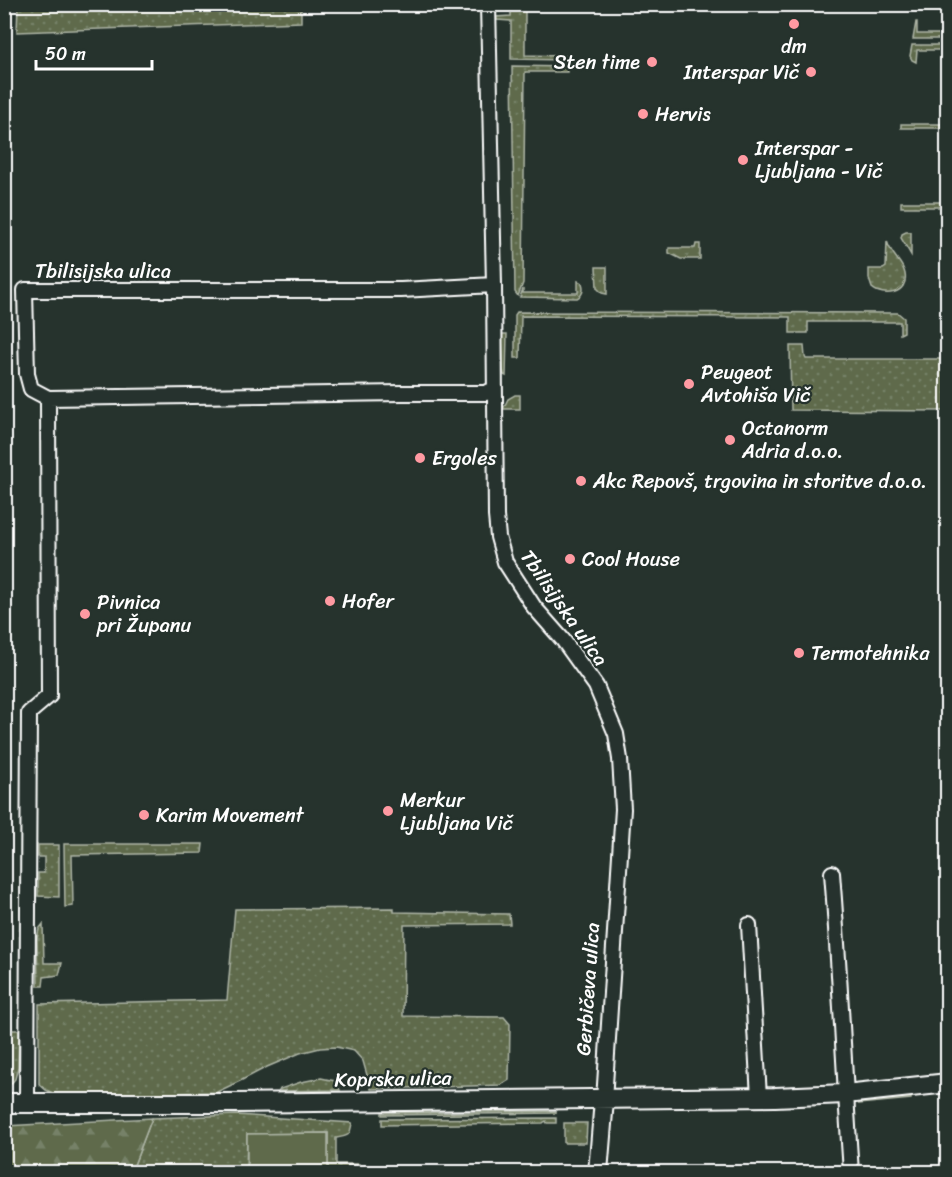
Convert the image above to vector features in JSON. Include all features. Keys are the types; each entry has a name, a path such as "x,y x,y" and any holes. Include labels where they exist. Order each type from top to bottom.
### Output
{"street":[{"name":"Tbilisijska ulica","path":"488,4 498,537 501,552 513,576 534,607 596,686 616,734 621,759 623,809"},
{"name":"Tbilisijska ulica","path":"48,398 32,389 27,374 25,290 401,290 494,285"},
{"path":"27,1103 29,713 49,696 48,398 486,393 494,389"},
{"name":"Gerbičeva ulica","path":"598,1173 623,809"},
{"path":"832,873 851,1173"},
{"path":"749,925 759,1098"},
{"name":"Koprska ulica","path":"4,1103 759,1098 845,1094 948,1083"}],"green space":[{"path":"18,5 301,5 301,22 17,32"},
{"path":"511,5 525,5 525,55 567,56 567,60 511,59 511,21 497,20 496,17 511,16"},
{"path":"916,22 917,34 947,34 947,39 913,39"},
{"path":"912,45 947,45 947,50 917,50 916,62 910,56"},
{"path":"512,66 567,67 567,72 525,72 523,283 518,296 515,292"},
{"path":"901,124 947,124 947,128 901,128"},
{"path":"901,202 947,202 947,207 901,207"},
{"path":"906,232 911,232 911,255 901,238"},
{"path":"887,241 904,270 905,281 899,290 882,293 872,288 869,269 886,267"},
{"path":"696,244 700,244 700,259 681,259 669,253 669,248 695,248"},
{"path":"596,267 607,267 607,294 597,288"},
{"path":"578,281 582,283 583,290 577,298 520,297 523,289 523,293 578,293"},
{"path":"517,312 898,313 904,318 904,332 900,334 900,322 808,322 808,333 790,333 790,317 521,316 520,358 515,358 515,315"},
{"path":"502,334 507,334 506,376 503,369"},
{"path":"790,346 804,346 806,359 947,359 947,411 791,410"},
{"path":"520,395 520,409 503,409 508,399"},
{"path":"64,844 203,844 202,853 72,855 73,906 65,907"},
{"path":"38,845 59,845 59,897 38,896 38,873 44,873 44,857 38,857"},
{"path":"394,908 394,912 509,914 510,924 404,925 403,1016 504,1017 510,1024 509,1080 501,1085 371,1089 363,1061 354,1051 336,1047 300,1053 217,1092 58,1095 39,1084 39,1004 227,1000 235,909"},
{"path":"43,924 44,963 62,963 59,975 44,977 43,986 38,986 37,939 39,929"},
{"path":"5,1030 19,1030 18,1067 15,1079 5,1091"},
{"path":"321,1078 335,1081 340,1090 279,1091 301,1082"},
{"path":"911,1096 911,1099 858,1104 863,1101"},
{"path":"556,1111 556,1113 382,1115 382,1113"},
{"path":"237,1115 352,1123 348,1135 336,1138 336,1164 359,1164 359,1170 364,1172 328,1172 328,1133 247,1134 246,1172 84,1172 134,1165 152,1118"},
{"path":"152,1118 134,1165 84,1172 5,1172 5,1126"},
{"path":"556,1118 556,1123 546,1121 543,1123 382,1125 382,1119"},
{"path":"564,1123 587,1123 586,1143 564,1143"},
{"path":"328,1133 328,1172 247,1172 247,1134"}],"place":[{"name":"dm","path":"794,24"},
{"name":"Sten time","path":"652,62"},
{"name":"Interspar Vič","path":"811,72"},
{"name":"Hervis","path":"643,114"},
{"name":"Interspar - Ljubljana - Vič","path":"743,160"},
{"name":"Peugeot Avtohiša Vič","path":"689,384"},
{"name":"Octanorm Adria d.o.o.","path":"730,440"},
{"name":"Ergoles","path":"420,458"},
{"name":"Akc Repovš, trgovina in storitve d.o.o.","path":"581,481"},
{"name":"Cool House","path":"570,559"},
{"name":"Hofer","path":"330,601"},
{"name":"Pivnica pri Županu","path":"85,614"},
{"name":"Termotehnika","path":"799,653"},
{"name":"Merkur Ljubljana Vič","path":"388,811"},
{"name":"Karim Movement","path":"144,815"}]}
